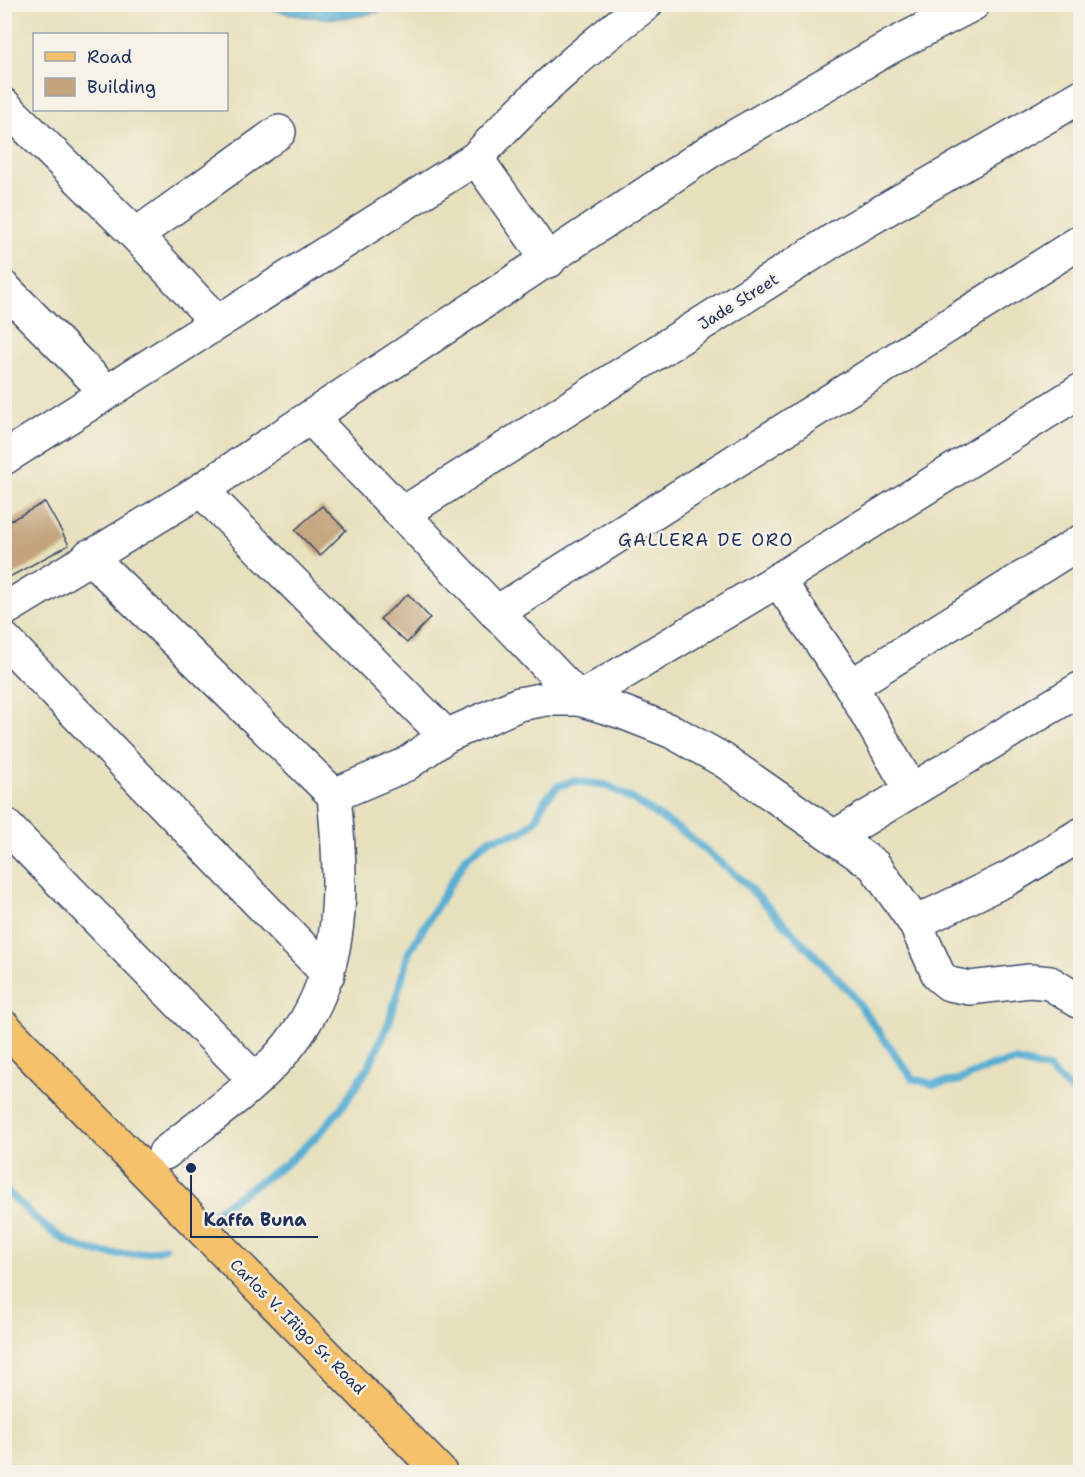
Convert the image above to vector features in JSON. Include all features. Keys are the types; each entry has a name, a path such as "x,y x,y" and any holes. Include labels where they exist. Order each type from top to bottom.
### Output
{"main road":[{"name":"Carlos V. Iñigo Sr. Road","path":"4,1027 332,1359 440,1473"}],"street":[{"path":"4,458 216,321 477,158 535,95 589,47 646,4"},
{"path":"4,610 89,556 201,490 549,261 713,149 890,47 973,4"},
{"name":"Jade Street","path":"402,514 840,236 1080,97"},
{"path":"4,105 136,235 216,321"},
{"path":"136,235 279,132"},
{"path":"477,158 549,261"},
{"path":"496,613 1080,242"},
{"path":"4,288 107,392"},
{"path":"579,699 778,580 1080,392"},
{"path":"311,418 579,699"},
{"path":"201,490 446,736"},
{"path":"851,686 1080,542"},
{"path":"89,556 334,795 341,882 336,936 328,974 310,1013 289,1045 255,1080 165,1153"},
{"path":"778,580 851,686 911,790"},
{"path":"4,639 328,974"},
{"path":"836,836 1080,689"},
{"path":"334,795 405,765 446,736 519,704 546,699 579,699 622,712 673,732 723,760 836,836 874,865 915,923 939,976 950,984 970,988 1030,981 1050,983 1080,1002"},
{"path":"4,824 255,1080"},
{"path":"915,923 1009,878 1080,836"}],"water":[{"path":"261,5 399,5 347,18 313,18"}],"building":[{"path":"45,502 69,545 4,580 4,524"},
{"path":"322,506 346,530 320,556 295,530"},
{"path":"408,594 430,618 407,643 380,619"}],"waterway":[{"path":"216,1211 286,1164 319,1134 345,1103 370,1064 389,1023 409,952 466,858 490,839 522,832 535,821 545,800 558,786 574,781 606,785 634,800 686,834 743,881 850,992 912,1078 932,1084 957,1081 989,1067 1015,1061 1048,1069 1080,1099"},
{"path":"4,1189 50,1230 82,1248 110,1254 138,1253 165,1248"}],"place":[{"name":"Kaffa Buna","path":"191,1168"}],"district":[{"name":"GALLERA DE ORO","path":"706,540"}]}
